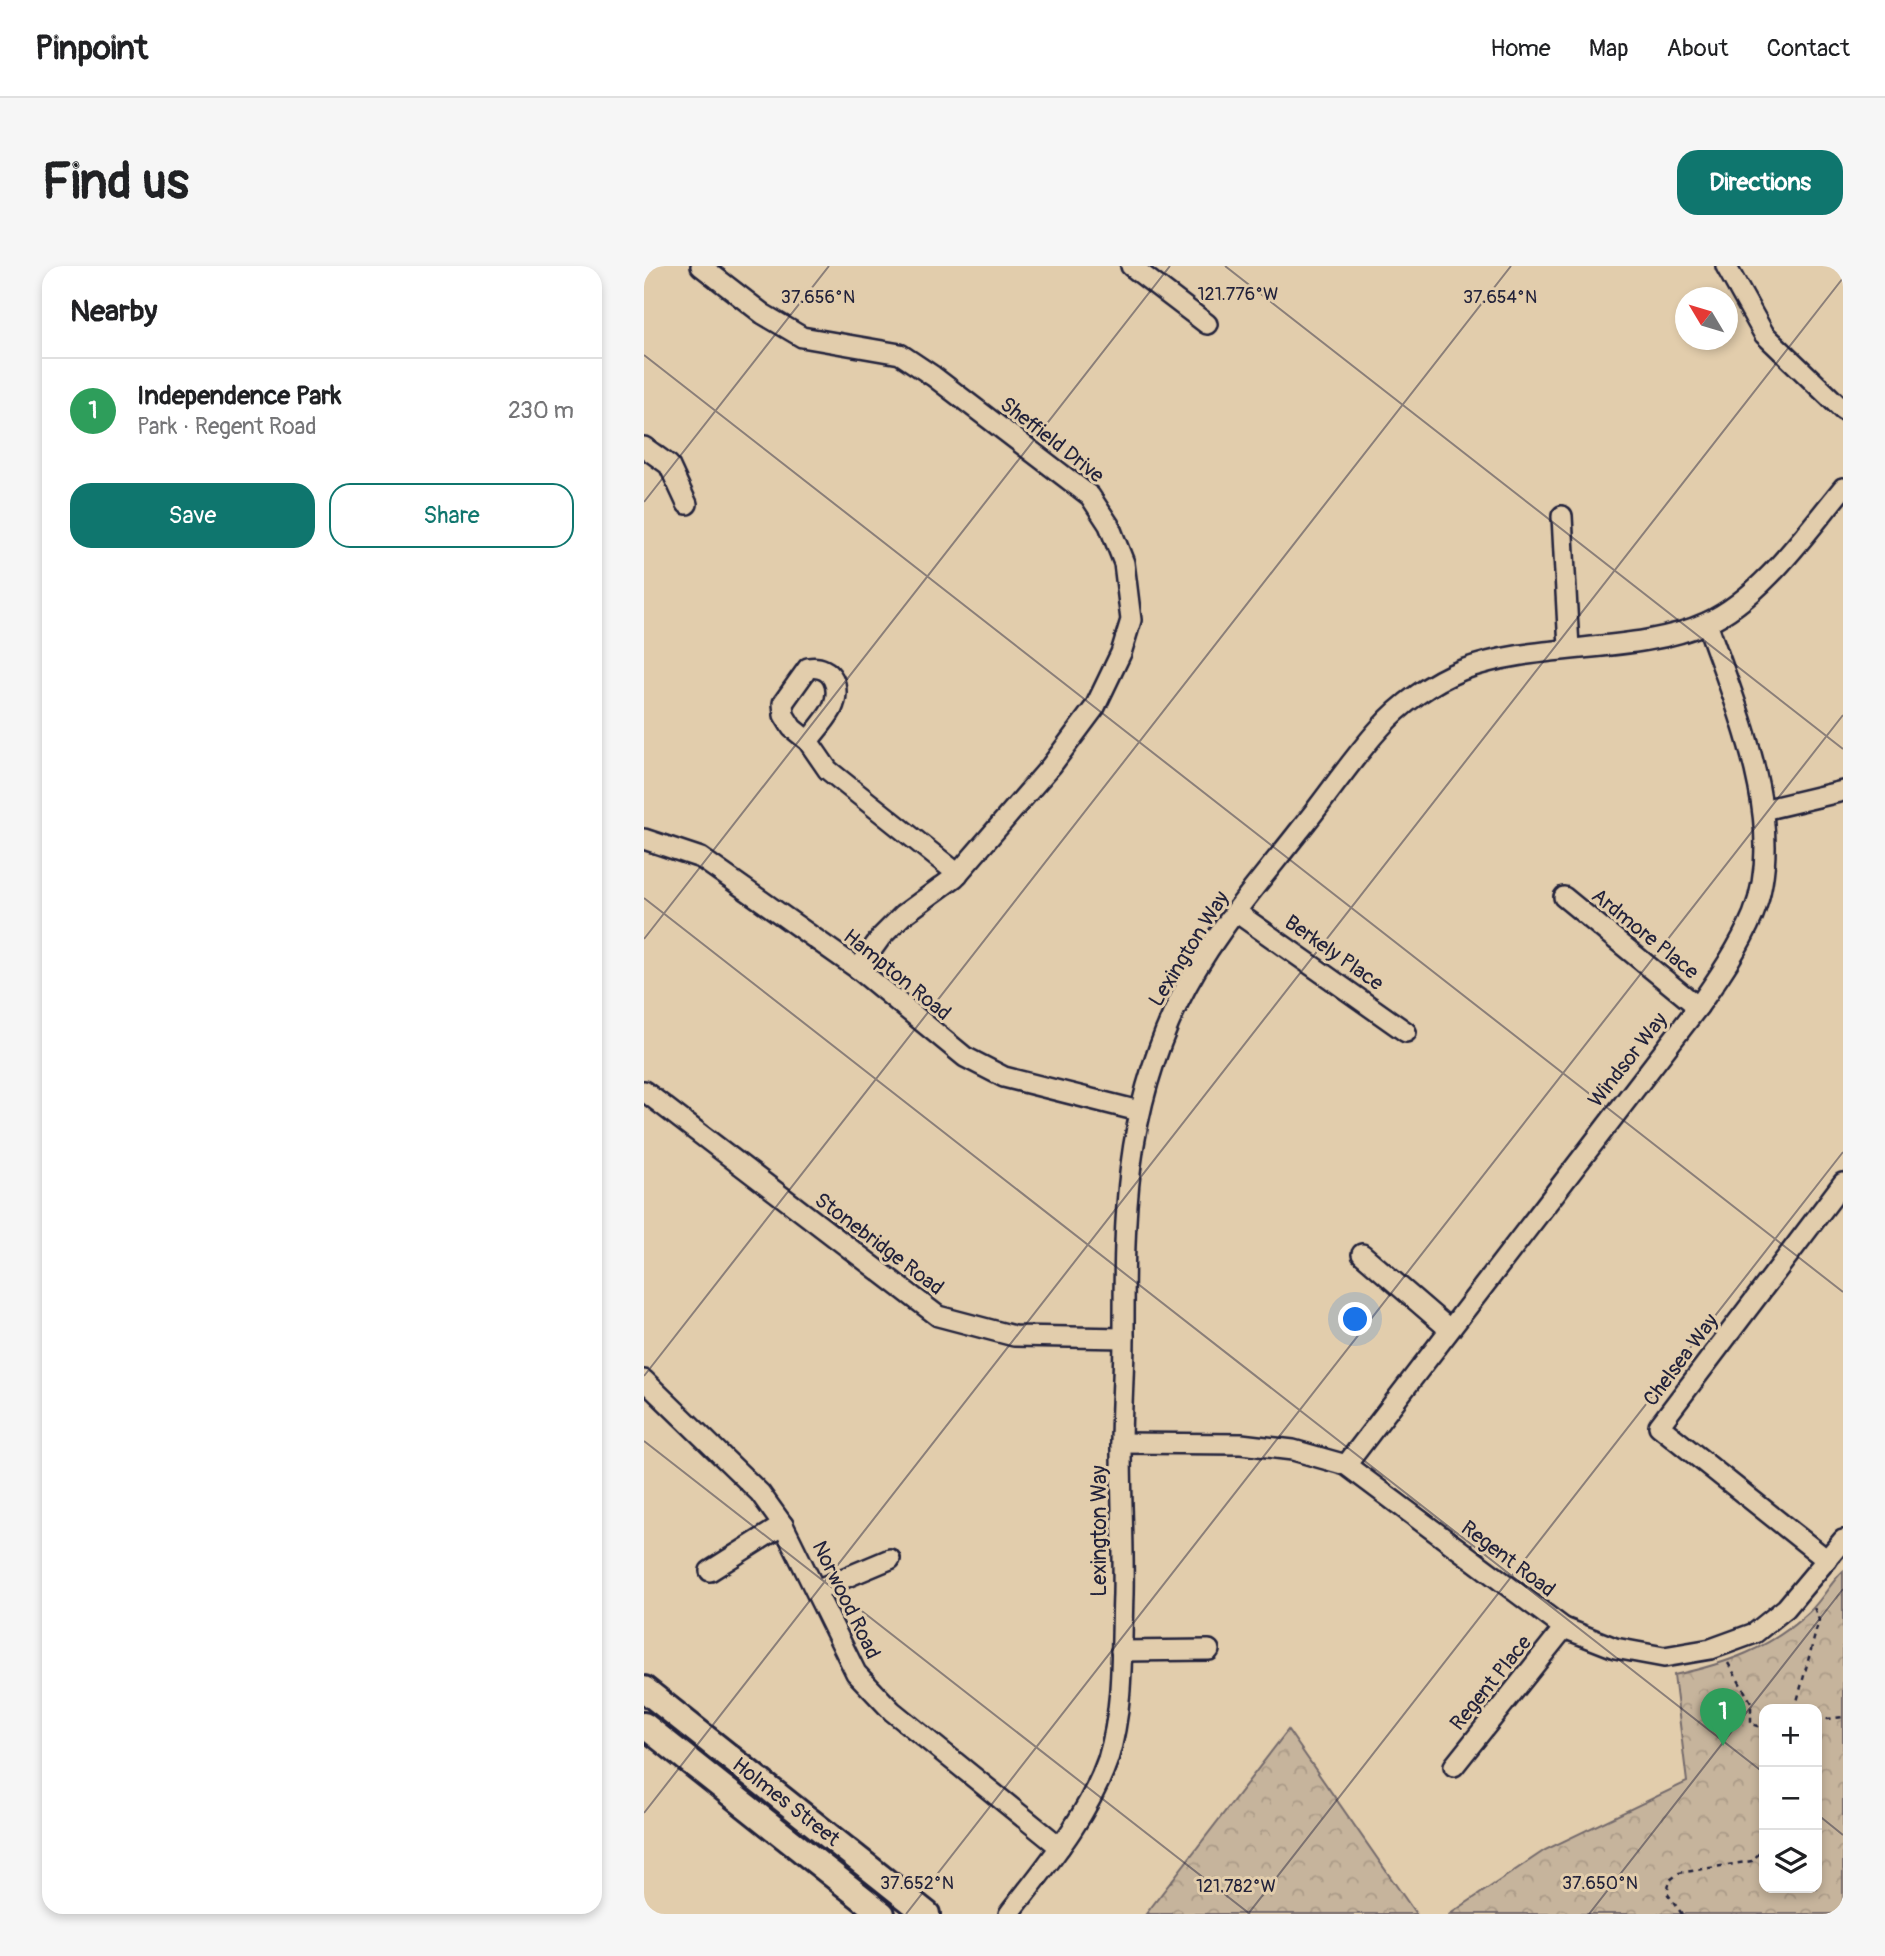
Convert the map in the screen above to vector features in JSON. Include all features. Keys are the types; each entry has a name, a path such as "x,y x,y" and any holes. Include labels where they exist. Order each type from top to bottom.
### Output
{"main road":[{"name":"Holmes Street","path":"644,1689 927,1914"},
{"name":"Holmes Street","path":"644,1725 882,1914"}],"street":[{"name":"Sheffield Drive","path":"701,266 763,314 802,337 900,354 1090,496 1110,525 1124,563 1131,620 1121,653 1095,707 1058,756 958,874 903,915 881,937 858,969"},
{"path":"1131,266 1207,324"},
{"path":"1726,266 1764,334 1843,411"},
{"path":"644,447 669,466 687,505"},
{"name":"Lexington Way","path":"1009,1914 1060,1847 1091,1799 1108,1757 1117,1717 1124,1550 1121,1443 1127,1187 1139,1111 1155,1059 1179,1000 1236,912 1381,727 1412,699 1458,672 1497,659 1656,637 1707,623 1760,586 1843,488"},
{"path":"1562,516 1569,648"},
{"name":"Windsor Way","path":"1346,1465 1698,1007 1732,958 1754,912 1764,860 1763,810 1741,723 1707,623"},
{"path":"808,741 828,770 958,874"},
{"path":"1763,810 1843,791"},
{"name":"Hampton Road","path":"644,839 701,858 858,969 925,1027 965,1057 994,1072 1139,1111"},
{"name":"Ardmore Place","path":"1564,897 1698,1007"},
{"name":"Berkely Place","path":"1236,912 1406,1032"},
{"name":"Stonebridge Road","path":"644,1091 937,1316 1014,1336 1124,1338"},
{"name":"Chelsea Way","path":"1827,1560 1659,1426 1843,1183"},
{"path":"1362,1254 1449,1329"},
{"name":"Norwood Road","path":"644,1380 760,1493 783,1525 856,1674 892,1711 1060,1847"},
{"name":"Regent Road","path":"1121,1443 1241,1444 1293,1450 1346,1465 1564,1628 1615,1648 1664,1657 1712,1649 1755,1633 1786,1608 1843,1540"},
{"path":"710,1571 783,1525"},
{"path":"816,1590 891,1559"},
{"name":"Regent Place","path":"1454,1766 1564,1628"},
{"path":"1121,1651 1209,1650"}],"path":[{"path":"1796,1704 1819,1620 1812,1604"},
{"path":"1728,1663 1751,1702 1751,1724 1759,1726"},
{"path":"1822,1717 1843,1717"},
{"path":"1682,1914 1667,1893 1670,1880 1679,1873 1752,1861 1759,1853"}],"green space":[{"path":"1843,1571 1843,1914 1450,1914 1545,1850 1687,1782 1674,1675 1729,1660 1763,1645 1794,1625 1818,1602"},
{"path":"1288,1730 1416,1914 1146,1914"}],"place":[{"name":"Independence Park","path":"1723,1746"}]}
